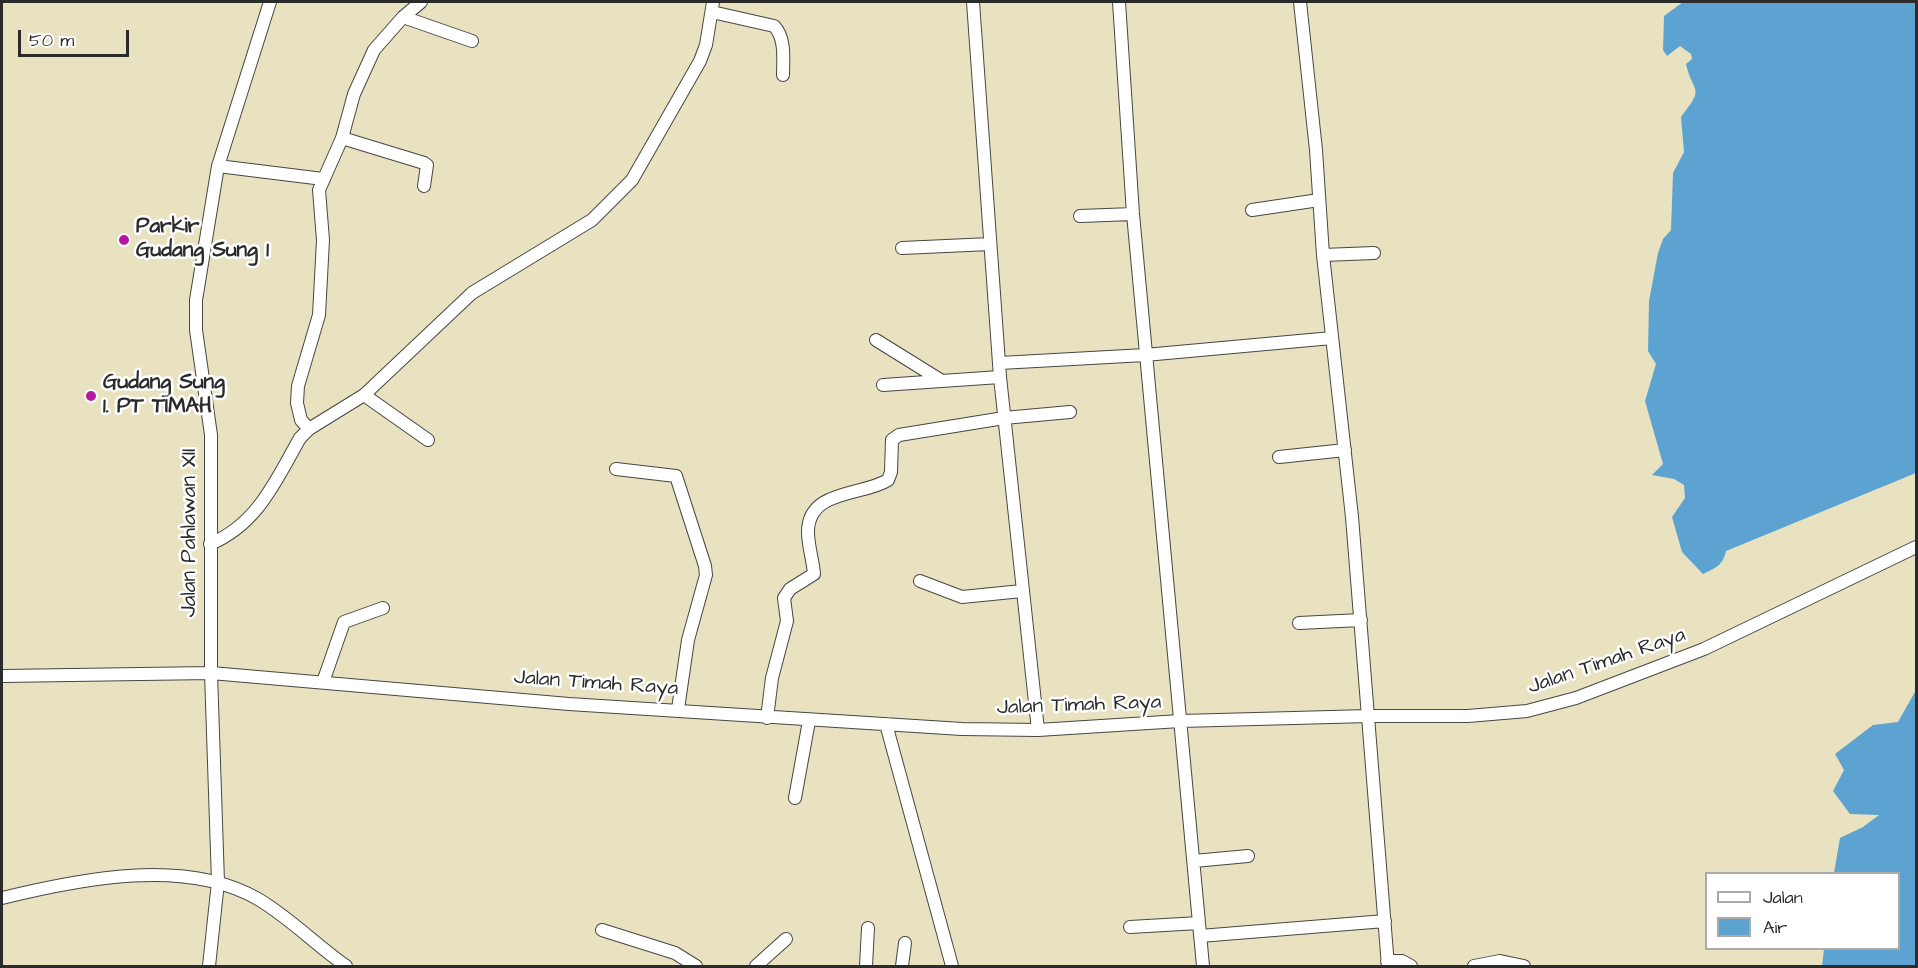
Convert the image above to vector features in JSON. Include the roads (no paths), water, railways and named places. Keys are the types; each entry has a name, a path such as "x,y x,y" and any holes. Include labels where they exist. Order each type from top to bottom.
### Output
{"street":[{"name":"Jalan Pahlawan XII","path":"209,966 219,882 211,673 210,435 196,330 196,300 219,166 270,2"},
{"path":"309,429 298,415 297,394 319,315 323,240 319,190 342,138 354,94 374,50 403,17 421,2"},
{"path":"973,2 1000,377 1038,730"},
{"path":"1119,2 1145,355 1203,966"},
{"path":"1300,2 1323,255 1346,450 1388,964 1402,961 1411,966"},
{"path":"210,544 234,532 256,512 300,438 309,429 364,395 472,293 592,220 632,180 700,61 706,45 713,7 774,26 782,39 783,75"},
{"path":"403,17 472,41"},
{"path":"342,138 424,163 427,165 424,186"},
{"path":"219,166 323,179"},
{"path":"1252,210 1319,200"},
{"path":"1080,216 1133,214"},
{"path":"902,248 990,244"},
{"path":"1323,255 1374,253"},
{"path":"1000,363 1145,355 1332,338"},
{"path":"876,340 942,381"},
{"path":"883,385 1000,377"},
{"path":"364,395 428,440"},
{"path":"767,718 772,678 788,621 784,598 790,589 814,574 808,533 810,520 819,506 840,495 888,480 891,472 891,442 896,436 1004,418 1070,412"},
{"path":"1279,457 1346,450"},
{"path":"616,469 676,476 705,566 706,575 688,640 678,709"},
{"name":"Jalan Timah Raya","path":"2,676 211,673 569,704 678,709 809,721 1038,730 1180,721 1468,716 1555,706 1704,649 1917,547"},
{"path":"920,581 962,597 1022,591"},
{"path":"323,682 344,622 383,608"},
{"path":"1299,623 1361,620"},
{"path":"795,798 809,721"},
{"path":"886,724 952,966"},
{"path":"1194,861 1248,856"},
{"path":"2,898 65,885 134,877 192,876 219,882 258,899 346,966"},
{"path":"1200,936 1385,921"},
{"path":"1130,927 1199,923"},
{"path":"866,966 868,928"},
{"path":"602,930 675,953 696,966"},
{"path":"756,966 786,939"},
{"path":"902,966 905,943"},
{"path":"1474,966 1500,961 1524,966"}],"water":[{"path":"1683,2 1916,2 1916,473 1726,551 1723,560 1718,565 1703,574 1682,552 1672,517 1685,498 1684,485 1674,479 1652,475 1663,464 1645,401 1656,364 1648,351 1649,301 1658,253 1663,239 1671,230 1673,173 1684,152 1681,117 1693,100 1696,90 1686,64 1692,59 1691,54 1680,46 1667,56 1663,50 1664,16"},
{"path":"1916,690 1916,966 1822,966 1824,950 1900,950 1900,872 1834,872 1840,838 1863,827 1879,815 1850,814 1833,791 1844,770 1835,754 1873,725 1898,722"}],"place":[{"name":"Parkir Gudang Sung 1","path":"124,240"},
{"name":"Gudang Sung 1. PT TIMAH","path":"91,396"}]}
